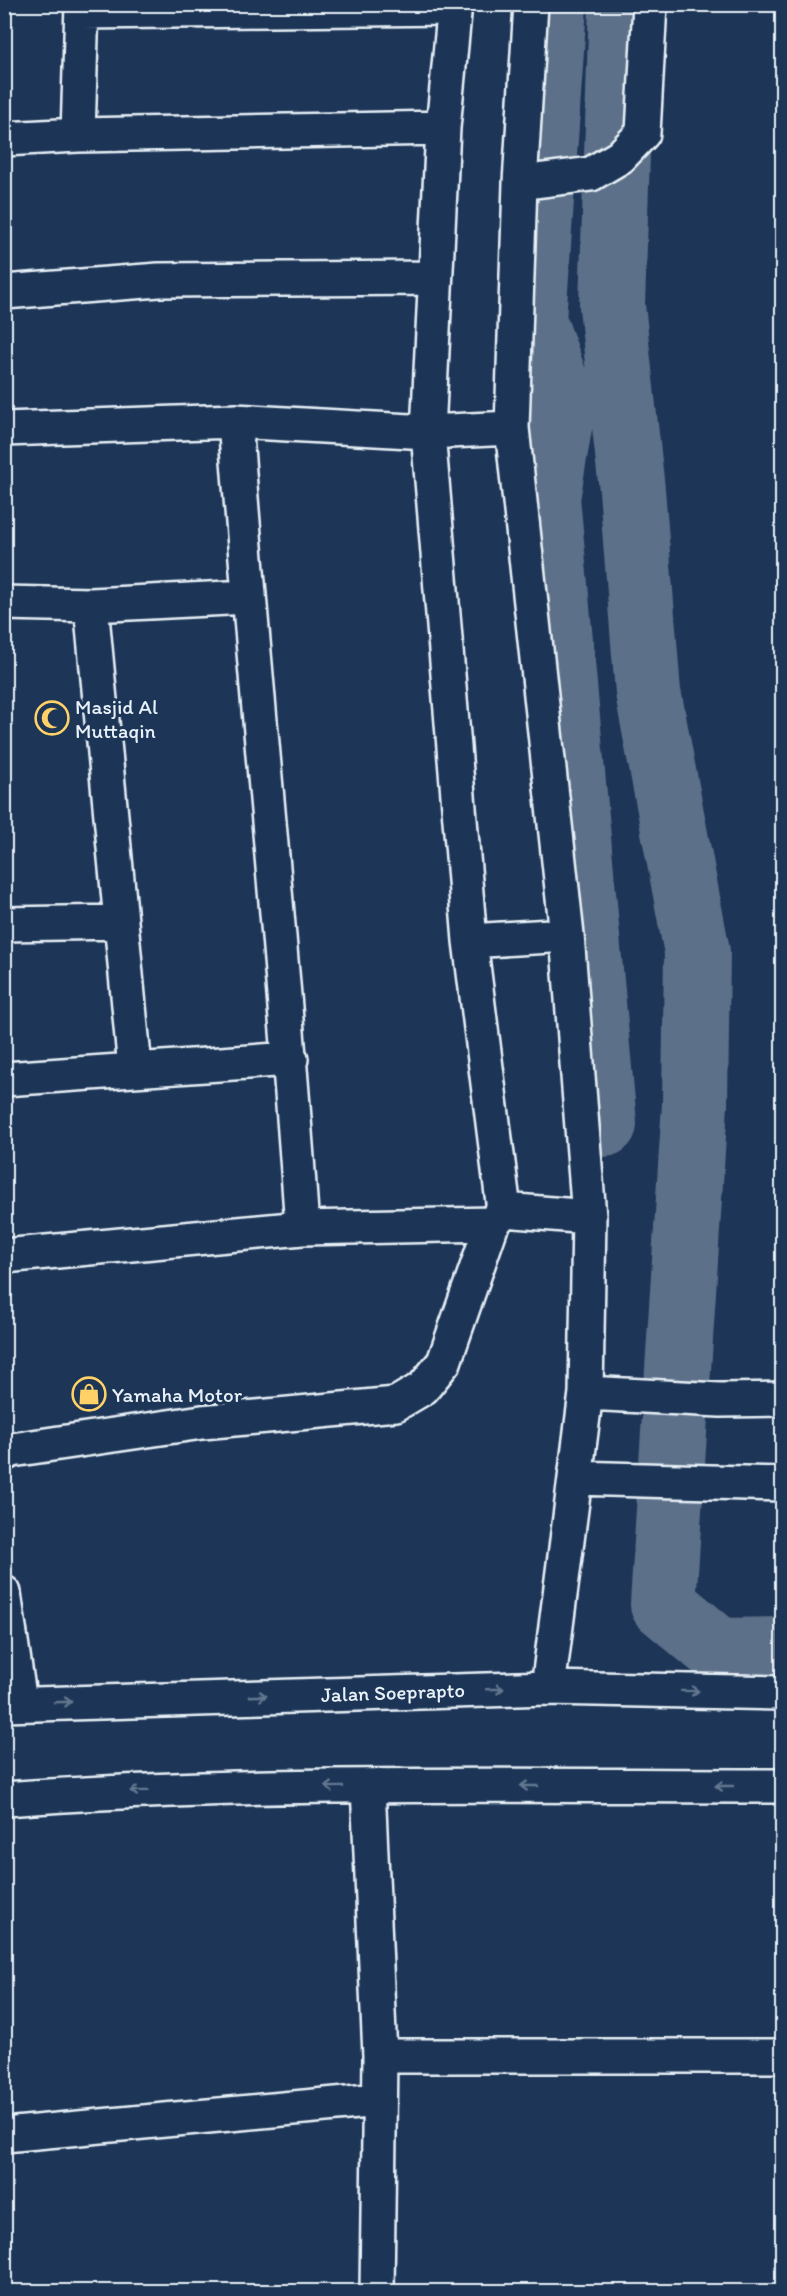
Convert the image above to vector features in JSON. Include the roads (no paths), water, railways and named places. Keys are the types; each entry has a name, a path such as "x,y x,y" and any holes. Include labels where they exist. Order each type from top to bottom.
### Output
{"main road":[{"path":"531,4 520,183 498,429 554,936 589,1217 584,1479 548,1688"},
{"path":"520,183 591,174 620,157 643,133 650,4"},
{"path":"7,1451 202,1422 396,1404 423,1388 444,1362 498,1217 434,431 435,278 443,128 455,6 82,8 78,135"},
{"path":"4,139 78,135 443,128"},
{"path":"4,292 159,280 435,278"},
{"path":"4,429 234,421 434,431 498,429"},
{"path":"234,421 291,1059 302,1228"},
{"path":"4,603 91,605 248,597"},
{"path":"91,605 135,1069"},
{"path":"4,924 121,922"},
{"path":"477,940 554,936"},
{"path":"4,1078 291,1059"},
{"path":"4,1256 302,1228 498,1217 589,1217"},
{"path":"586,1393 619,1396 783,1399"},
{"path":"584,1479 783,1484"},
{"path":"4,1593 12,1704"},
{"name":"Jalan Soeprapto","path":"12,1704 548,1688 783,1693"},
{"path":"4,1799 94,1792 368,1786 783,1786"},
{"path":"368,1786 380,2056 377,2292"},
{"path":"380,2056 783,2056"},
{"path":"4,2135 379,2100"}],"waterway":[{"path":"554,4 533,320 563,403 547,498 604,1124"},
{"path":"622,4 612,306 632,490 648,692 697,952 695,1104 663,1604 719,1651 782,1650"}],"place":[{"name":"Masjid Al Muttaqin","path":"52,718"},
{"name":"Yamaha Motor","path":"89,1394"}]}
